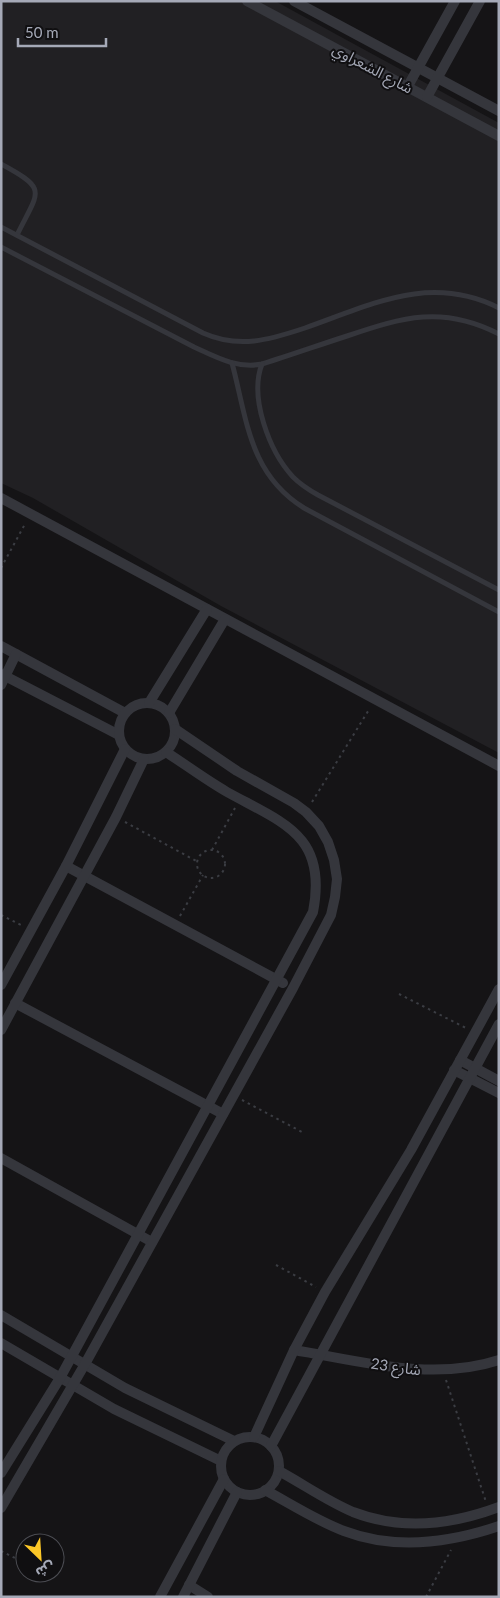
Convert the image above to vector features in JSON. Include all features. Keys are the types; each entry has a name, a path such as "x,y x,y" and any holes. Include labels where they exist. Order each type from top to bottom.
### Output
{"street":[{"name":"شارع الشعراوي","path":"247,1 499,136"},
{"name":"شارع الشعراوي","path":"294,1 499,111"},
{"path":"408,86 454,1"},
{"path":"427,97 480,1"},
{"path":"1,498 499,766"},
{"path":"149,703 207,610"},
{"path":"169,714 225,619"},
{"path":"1,646 125,713"},
{"path":"16,654 3,679 119,735"},
{"path":"149,703 163,708 169,714 175,729 174,738 166,752 155,758 144,759 125,750 119,735 119,727 125,713 140,704 149,703"},
{"path":"1,1508 5,1491 73,1386 293,988 331,915 336,897 337,878 328,842 319,826 306,812 294,803 237,772 175,729"},
{"path":"1,985 66,866 125,750"},
{"path":"1,1472 60,1378 314,912 317,892 316,872 309,852 291,828 278,818 240,798 166,752"},
{"path":"1,1030 116,817 144,759"},
{"path":"66,866 293,988"},
{"path":"254,1437 294,1350 325,1292 411,1150 499,989"},
{"path":"16,1003 223,1114"},
{"path":"271,1446 499,1024"},
{"path":"457,1065 472,1073 499,1093"},
{"path":"472,1073 499,1081"},
{"path":"1,1158 152,1242"},
{"path":"1,1315 125,1388 234,1441"},
{"path":"1,1343 73,1386 221,1462"},
{"name":"شارع 23","path":"294,1350 402,1368 443,1370 477,1366 499,1360"},
{"path":"254,1437 265,1441 271,1446 278,1457 279,1471 273,1484 265,1490 250,1495 238,1492 224,1479 221,1462 225,1450 234,1441 254,1437"},
{"path":"279,1471 352,1511 391,1522 424,1525 448,1523 472,1518 494,1509"},
{"path":"160,1597 224,1479"},
{"path":"265,1490 344,1531 371,1538 400,1542 428,1542 456,1539 499,1526"},
{"path":"183,1597 238,1492"},
{"path":"189,1585 208,1597"}],"lane":[{"path":"1,164 30,180 36,191 35,198 17,235"},
{"path":"1,226 203,332 226,341 264,341 389,298 417,292 462,294 499,308"},
{"path":"1,247 194,347 232,362 249,365 262,364 383,324 411,317 454,318 480,325 499,334"},
{"path":"232,362 256,454 269,477 285,494 304,508 499,612"},
{"path":"262,364 257,388 261,412 285,467 302,485 499,590"}],"path":[{"path":"1,568 30,514"},
{"path":"306,812 375,700"},
{"path":"212,850 240,798"},
{"path":"116,817 198,862"},
{"path":"212,850 221,854 225,863 224,868 215,877 203,875 199,871 198,862 204,852 212,850"},
{"path":"175,925 203,875"},
{"path":"1,915 31,930"},
{"path":"399,994 475,1032"},
{"path":"233,1095 302,1132"},
{"path":"276,1265 325,1292"},
{"path":"443,1370 494,1509"},
{"path":"426,1597 456,1539"},
{"path":"1,1551 15,1558"}],"shaded area":[{"path":"1,1 275,1 499,123 499,753 221,606 33,498 1,483"}]}
